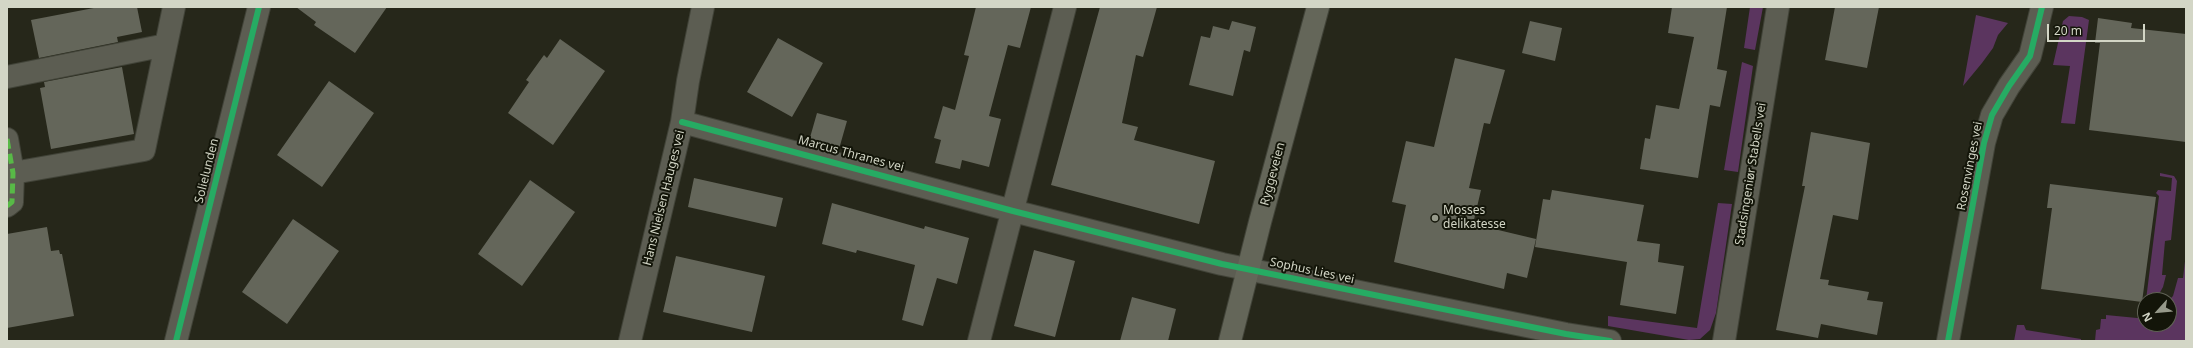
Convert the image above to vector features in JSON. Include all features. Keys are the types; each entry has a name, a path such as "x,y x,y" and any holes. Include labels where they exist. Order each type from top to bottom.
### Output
{"main road":[{"name":"Ryggeveien","path":"1230,341 1318,7"}],"street":[{"path":"13,173 144,150 174,7"},
{"name":"Solielunden","path":"176,341 259,7"},
{"name":"Hans Nielsen Hauges vei","path":"630,341 682,122 688,81 703,7"},
{"path":"979,341 1065,7"},
{"name":"Stadsingeniør Stabells vei","path":"1724,341 1778,7"},
{"name":"Rosenvinges vei","path":"1948,341 1990,122 2009,86 2030,56 2042,7"},
{"path":"7,77 166,45"},
{"name":"Marcus Thranes vei","path":"682,122 1013,210"},
{"path":"7,139 13,173 12,202 7,206"},
{"name":"Sophus Lies vei","path":"1013,210 1222,264 1566,334 1610,341"}],"shaded area":[{"path":"1750,7 1763,7 1755,50 1744,48"},
{"path":"1976,15 2008,23 1998,35 1993,48 1963,86"},
{"path":"2069,16 2082,17 2089,20 2075,124 2061,123 2070,66 2053,65 2063,21"},
{"path":"1742,62 1753,66 1738,172 1724,170"},
{"path":"2160,173 2174,176 2177,181 2171,240 2165,241 2162,275 2166,275 2163,287 2160,292 2147,292 2159,196 2156,193 2158,190 2171,191 2172,178 2160,176"},
{"path":"1718,203 1732,204 1716,313 1710,330 1700,339 1689,340 1608,326 1608,316 1697,328"},
{"path":"2186,253 2186,341 2095,341 2096,330 2100,329 2101,319 2106,319 2106,315 2137,318 2137,332 2177,332 2177,292 2174,292 2178,278 2183,278"},
{"path":"2017,325 2024,325 2026,330 2081,339 2081,341 2014,341"}],"building":[{"path":"99,7 137,7 142,32 117,37 118,42 39,58 31,20"},
{"path":"296,7 387,7 355,53 314,25 316,22"},
{"path":"976,7 1031,7 1020,48 1008,45 989,116 1001,119 989,167 962,160 960,169 935,163 941,140 934,138 943,106 955,110 969,56 964,55"},
{"path":"1100,7 1157,7 1143,57 1136,55 1122,123 1138,127 1134,140 1215,161 1199,224 1051,185"},
{"path":"1672,7 1727,7 1717,69 1727,71 1720,107 1710,105 1698,178 1640,169 1645,138 1650,139 1656,105 1679,109 1694,37 1668,33"},
{"path":"1835,7 1879,7 1867,68 1825,60"},
{"path":"2098,18 2132,23 2131,28 2186,34 2186,142 2089,130 2100,43 2095,43"},
{"path":"1232,21 1256,27 1250,52 1244,50 1233,96 1189,85 1201,36 1210,38 1213,26 1229,30"},
{"path":"1530,21 1562,28 1555,61 1522,53"},
{"path":"778,38 823,63 792,117 747,92"},
{"path":"560,39 605,71 553,145 508,113 529,82 526,80 544,55 547,58"},
{"path":"1455,58 1505,70 1490,124 1484,123 1469,188 1481,190 1473,224 1536,239 1527,278 1507,273 1504,289 1394,262 1406,205 1392,202 1406,141 1434,147"},
{"path":"122,67 134,134 51,149 40,88 45,87 44,82"},
{"path":"329,81 374,113 322,187 277,155"},
{"path":"817,113 847,121 839,149 809,141"},
{"path":"1811,132 1870,143 1858,220 1833,215 1820,279 1829,280 1828,285 1869,292 1867,300 1883,302 1877,335 1821,324 1818,338 1776,330 1805,186 1802,186"},
{"path":"694,178 783,198 776,227 688,207"},
{"path":"530,180 575,212 522,286 478,254"},
{"path":"2050,184 2156,197 2143,292 2137,292 2137,301 2041,289 2052,208 2047,208"},
{"path":"1552,190 1644,205 1637,241 1660,244 1658,262 1684,266 1676,314 1620,305 1627,262 1535,247 1543,199 1550,200"},
{"path":"832,203 924,229 925,226 969,238 957,284 937,278 923,326 902,320 915,265 857,250 856,253 822,244"},
{"path":"293,219 339,251 287,324 242,292"},
{"path":"47,227 51,251 59,250 60,254 62,254 74,316 7,328 7,234"},
{"path":"1034,250 1075,261 1055,337 1014,326"},
{"path":"676,256 765,276 752,332 663,312"},
{"path":"1132,297 1176,309 1168,341 1120,341"}],"marked path":[{"path":"7,139 13,173 12,202 7,206"}],"cycle path":[{"path":"176,341 259,7"},
{"path":"1948,341 1984,143 1992,115 2009,86 2030,56 2042,7"},
{"path":"682,122 1013,211 1222,264 1566,334 1610,341"}],"place":[{"name":"Mosses delikatesse","path":"1435,218"}]}
